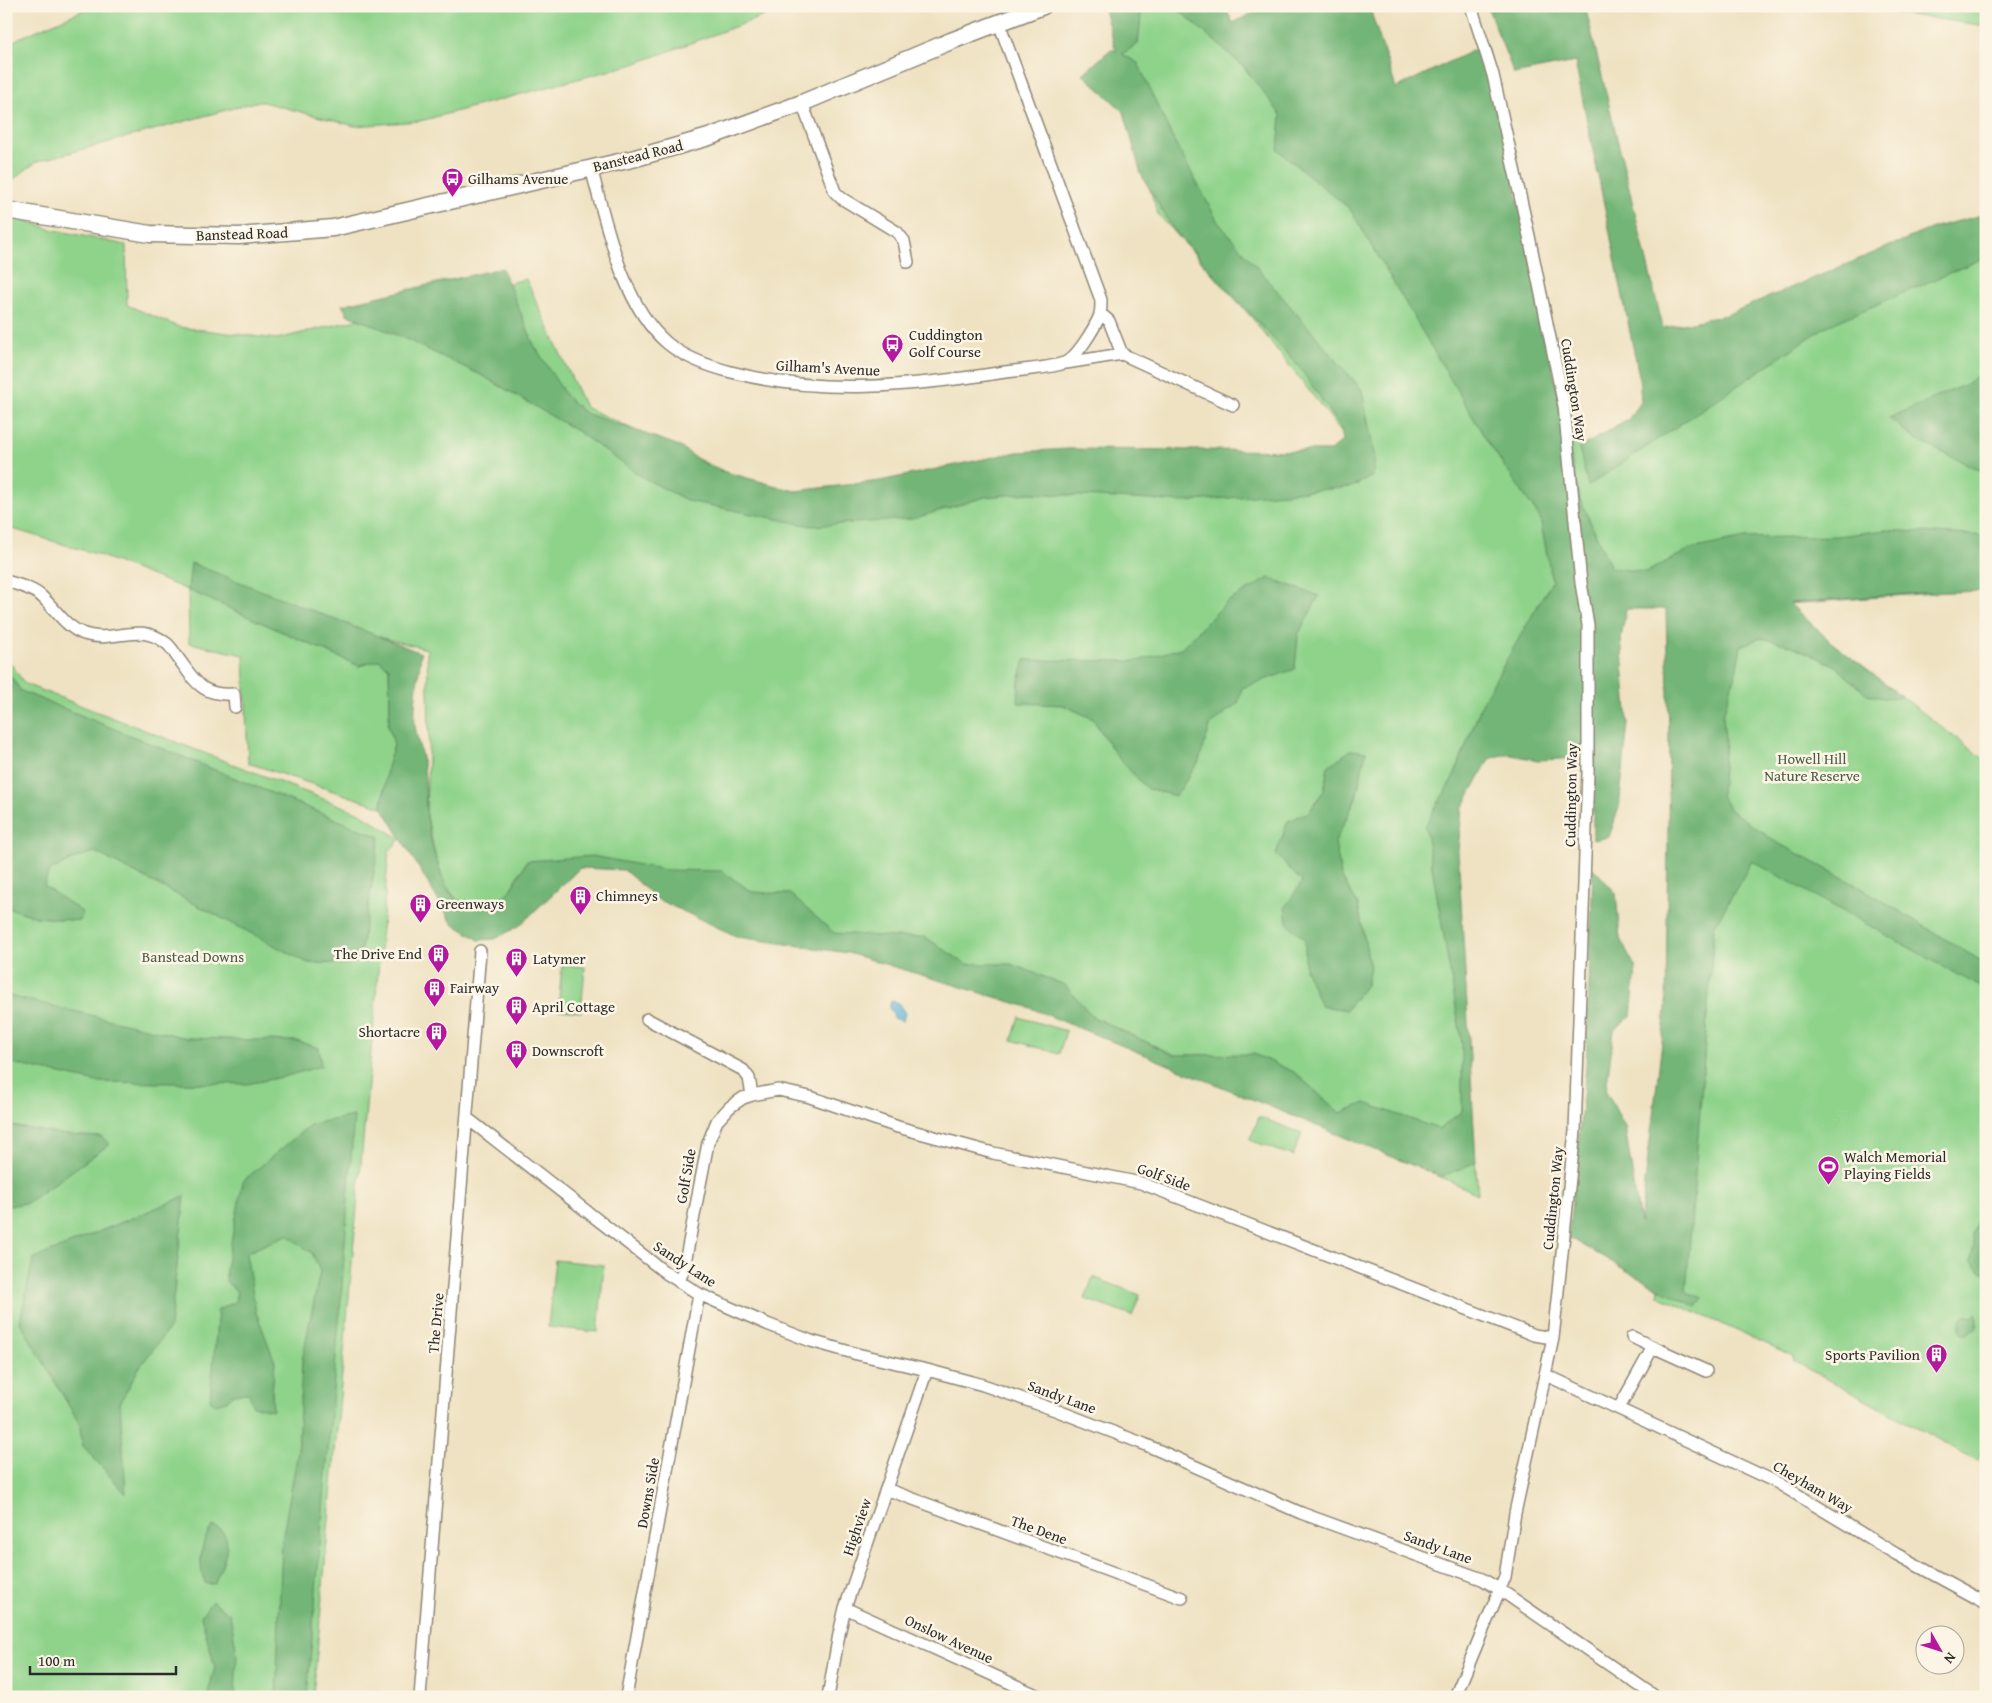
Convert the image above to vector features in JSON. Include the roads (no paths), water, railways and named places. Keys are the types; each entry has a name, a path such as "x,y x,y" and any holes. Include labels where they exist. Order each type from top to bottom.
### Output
{"street":[{"name":"Banstead Road","path":"6,210 150,234 239,236 294,233 365,222 666,151 802,103 951,41 1043,6"},
{"name":"Cuddington Way","path":"1455,1697 1505,1577 1515,1513 1553,1338 1575,1131 1587,783 1588,625 1581,583 1564,406 1529,236 1492,75 1471,6"},
{"path":"999,23 1101,300 1100,313 1093,329 1082,346 1066,363"},
{"path":"802,103 835,192 841,198 897,232 904,241 908,262"},
{"name":"Gilham's Avenue","path":"591,168 614,250 632,294 653,329 678,352 694,360 720,369 762,379 832,386 892,386 1122,354"},
{"path":"1100,313 1109,321 1122,354 1233,405"},
{"path":"6,581 33,591 70,627 84,634 102,636 140,632 159,638 168,644 205,690 220,695 234,694 235,707"},
{"name":"The Drive","path":"420,1697 480,951"},
{"path":"647,1019 743,1070 749,1078 752,1095"},
{"name":"Golf Side","path":"679,1282 684,1268 708,1143 712,1131 723,1114 739,1101 752,1095 778,1090 810,1097 898,1127 993,1153 1141,1183 1534,1335 1553,1338"},
{"name":"Sandy Lane","path":"468,1118 679,1282 699,1294 811,1341 983,1385 1115,1433 1301,1513 1482,1579 1656,1697"},
{"name":"Downs Side","path":"626,1697 699,1294"},
{"path":"1632,1337 1706,1371"},
{"path":"1619,1408 1653,1347"},
{"name":"Highview","path":"828,1697 845,1608 927,1370"},
{"name":"Cheyham Way","path":"1546,1375 1778,1483 1913,1563 1986,1603"},
{"name":"The Dene","path":"886,1489 1182,1598"},
{"name":"Onslow Avenue","path":"845,1608 1040,1697"}],"water":[{"path":"891,1001 898,1003 905,1013 903,1021 893,1018 894,1015 889,1008"}],"place":[{"name":"Gilhams Avenue","path":"452,198"},
{"name":"Cuddington Golf Course","path":"893,363"},
{"name":"Chimneys","path":"580,915"},
{"name":"Greenways","path":"420,923"},
{"name":"The Drive End","path":"438,973"},
{"name":"Latymer","path":"517,978"},
{"name":"Fairway","path":"434,1007"},
{"name":"April Cottage","path":"516,1026"},
{"name":"Shortacre","path":"436,1051"},
{"name":"Downscroft","path":"516,1070"},
{"name":"Walch Memorial Playing Fields","path":"1828,1185"},
{"name":"Sports Pavilion","path":"1936,1374"}],"park label":[{"name":"Howell Hill Nature Reserve","path":"1812,768"},
{"name":"Banstead Downs","path":"193,957"}]}
